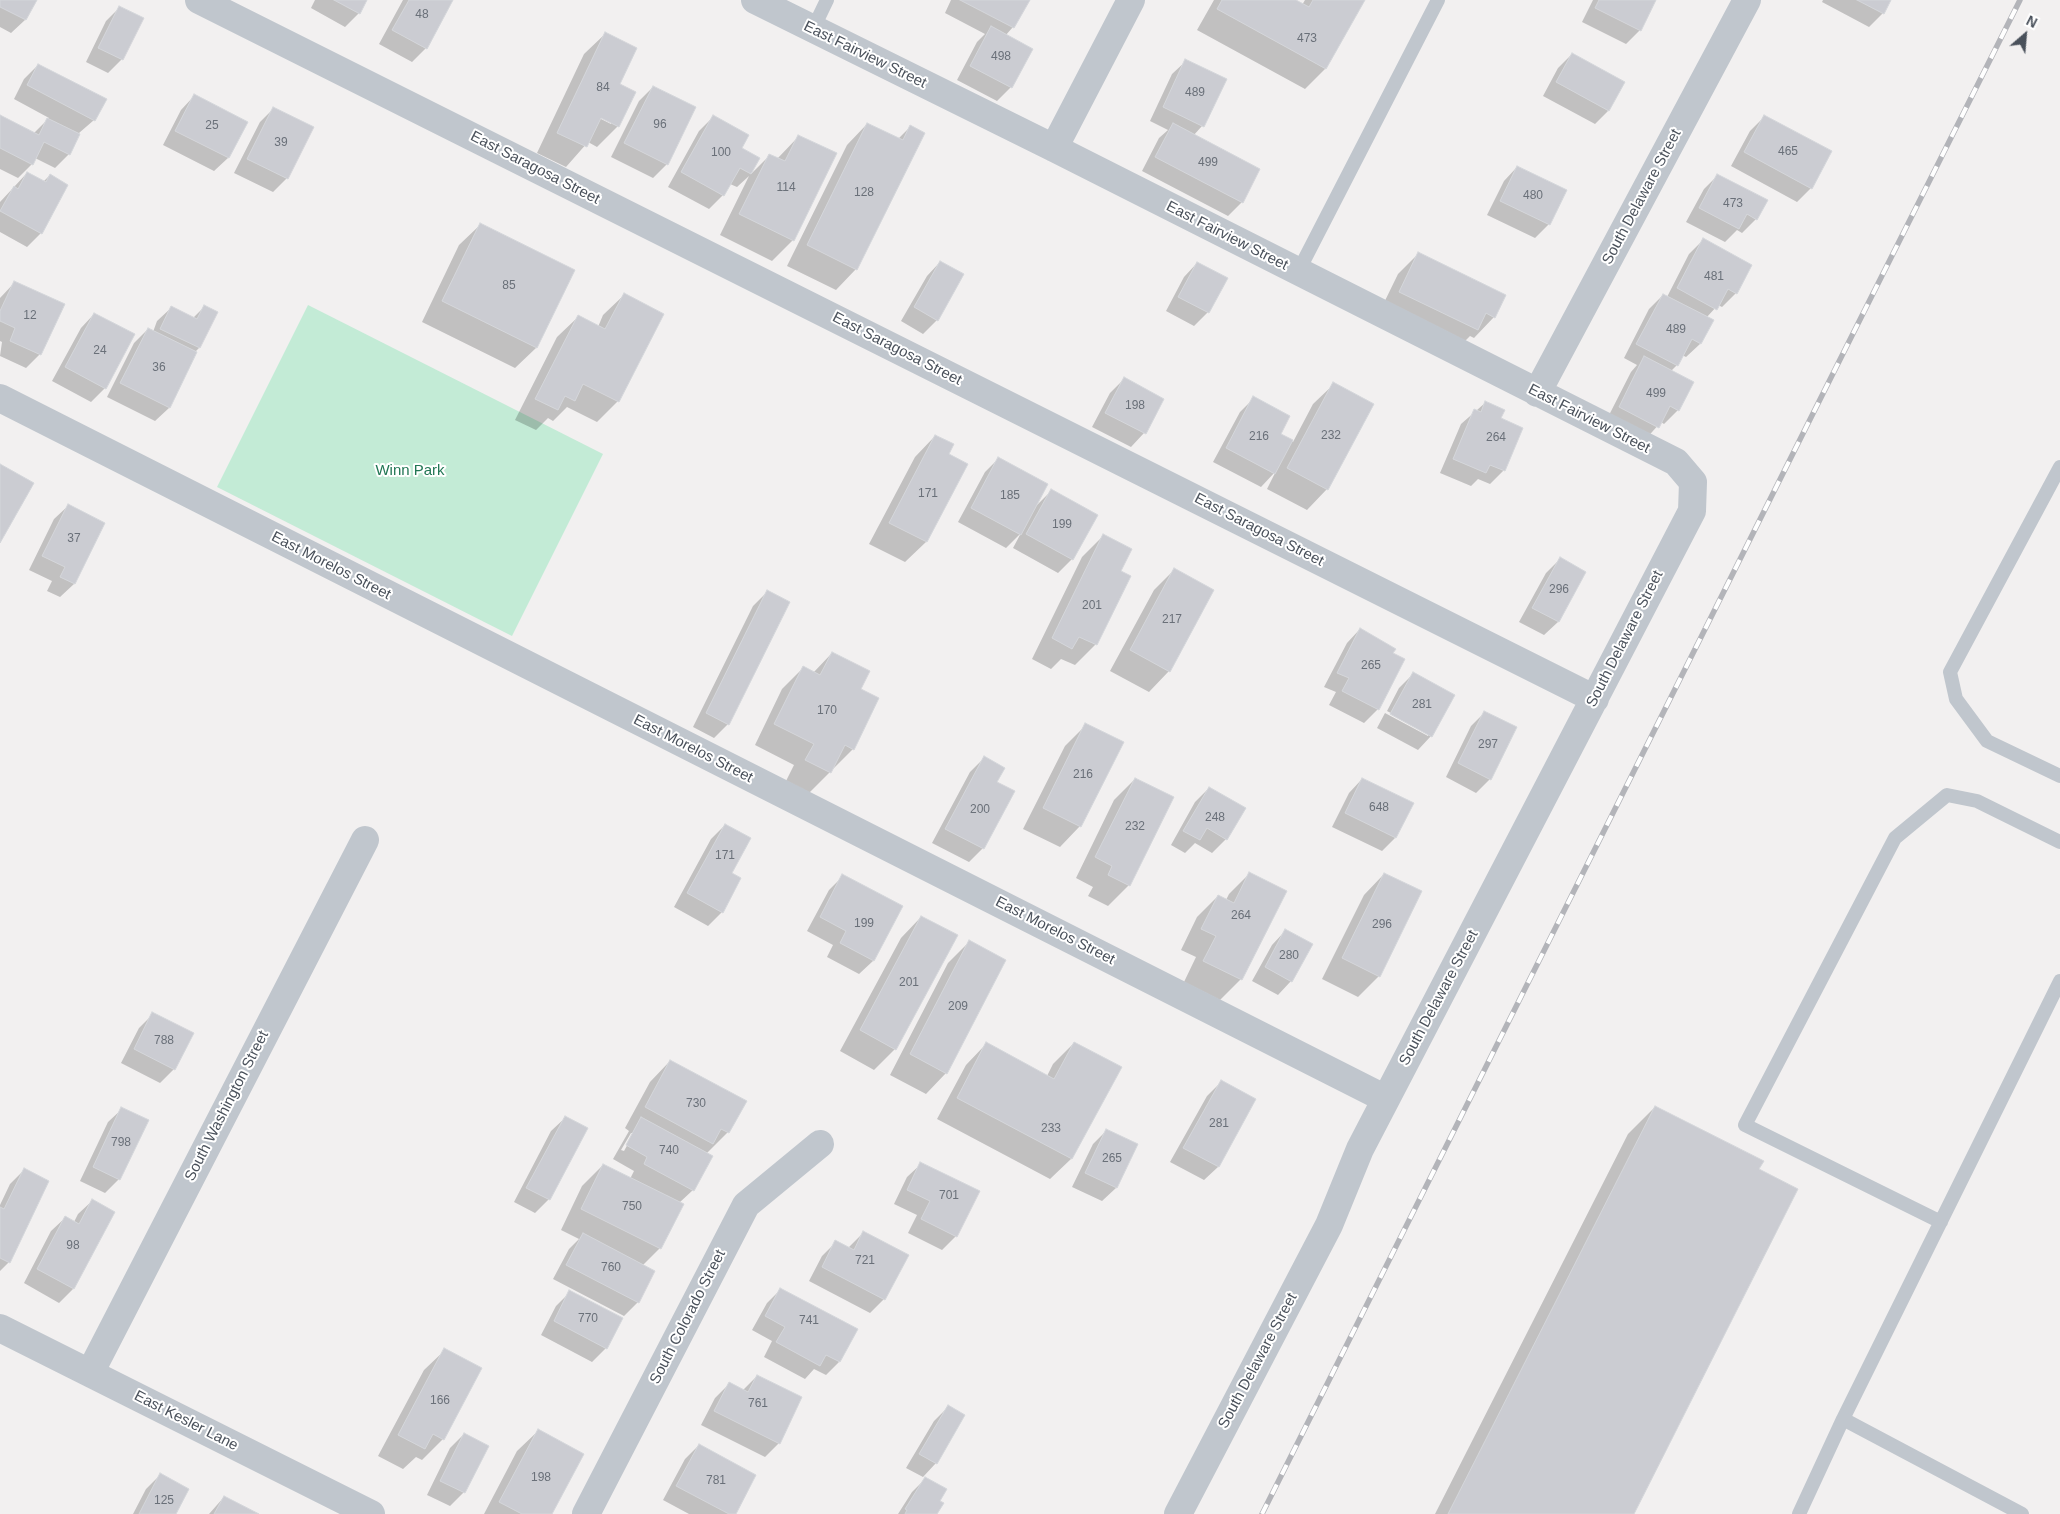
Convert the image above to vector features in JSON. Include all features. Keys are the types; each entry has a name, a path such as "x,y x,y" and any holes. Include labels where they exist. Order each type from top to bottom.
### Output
{"street":[{"name":"East Fairview Street","path":"755,0 1054,148 1676,462 1693,482"},
{"path":"1054,148 1131,0"},
{"name":"South Delaware Street","path":"1537,393 1747,0"},
{"name":"East Saragosa Street","path":"203,1 1595,699"},
{"name":"East Morelos Street","path":"0,398 1386,1099"},
{"name":"South Delaware Street","path":"1178,1514 1329,1225 1360,1150 1386,1099 1692,511 1693,482"},
{"name":"South Washington Street","path":"90,1373 365,840"},
{"name":"South Colorado Street","path":"586,1514 746,1205 820,1144"},
{"name":"East Kesler Lane","path":"0,1328 371,1514"}],"lane":[{"path":"813,29 827,0"},
{"path":"1298,272 1438,0"},
{"path":"2060,467 1950,672 1956,699 1987,741 2060,776"},
{"path":"1941,1222 1745,1125 1895,838 1947,795 1977,801 2060,842"},
{"path":"1799,1514 2060,982"},
{"path":"1844,1419 2022,1514"}],"green space":[{"name":"Winn Park","path":"308,305 603,454 512,636 217,487"}],"building":[{"path":"0,0 37,0 26,20 0,7"},
{"path":"334,0 367,0 360,14"},
{"path":"409,0 453,0 427,49 392,30"},
{"path":"960,0 1030,0 1014,28"},
{"path":"1222,0 1296,0 1309,7 1313,0 1365,0 1326,69 1217,9"},
{"path":"1599,0 1656,0 1641,31 1595,8"},
{"path":"1857,0 1891,0 1884,14"},
{"path":"119,6 144,18 123,60 98,48"},
{"path":"991,26 1033,49 1012,88 970,66"},
{"path":"605,32 637,48 620,84 636,92 619,127 601,118 587,147 557,133"},
{"path":"1572,53 1625,82 1609,111 1556,82"},
{"path":"1185,59 1227,79 1204,127 1163,107"},
{"path":"38,64 107,99 95,121 27,85"},
{"path":"653,86 696,107 668,165 624,143"},
{"path":"194,94 248,122 229,158 175,131"},
{"path":"273,107 314,127 288,179 247,159"},
{"path":"0,115 39,135 47,118 80,134 70,155 44,142 33,165 0,148"},
{"path":"713,115 749,135 742,148 760,158 751,174 740,168 724,196 681,172"},
{"path":"1764,115 1832,151 1812,189 1744,152"},
{"path":"867,123 903,140 910,125 925,133 857,270 807,245"},
{"path":"1173,123 1260,169 1243,203 1155,157"},
{"path":"798,135 837,153 794,241 739,214 769,154 785,161"},
{"path":"1517,166 1567,190 1550,225 1500,201"},
{"path":"27,172 46,182 50,174 68,185 42,234 0,211 14,186 18,189"},
{"path":"1717,174 1768,200 1757,220 1747,214 1739,229 1699,208"},
{"path":"480,223 575,270 537,348 442,301"},
{"path":"1703,238 1752,265 1737,294 1728,289 1717,310 1677,288"},
{"path":"1418,252 1506,295 1495,318 1486,313 1478,330 1399,292"},
{"path":"940,261 964,274 938,321 914,307"},
{"path":"1197,262 1228,278 1209,313 1178,297"},
{"path":"14,281 65,304 41,355 10,341 15,328 0,321 0,311"},
{"path":"624,293 664,314 619,402 583,384 575,401 565,396 558,410 535,399 578,315 605,329"},
{"path":"1663,294 1714,320 1701,344 1692,339 1678,366 1636,344"},
{"path":"204,305 218,312 200,348 160,329 171,306 197,319"},
{"path":"94,313 135,334 106,389 65,367"},
{"path":"148,328 197,352 170,408 120,383"},
{"path":"1644,356 1694,382 1679,411 1670,406 1659,428 1619,407"},
{"path":"1124,377 1164,399 1146,434 1105,413"},
{"path":"1333,382 1374,404 1328,490 1287,468"},
{"path":"1253,396 1290,416 1281,434 1293,440 1275,474 1226,448"},
{"path":"1485,401 1505,410 1501,418 1523,428 1505,471 1490,465 1486,473 1453,459 1474,409 1481,412"},
{"path":"935,435 954,444 949,454 968,464 927,542 889,523"},
{"path":"998,457 1048,484 1021,535 971,508"},
{"path":"0,464 34,483 0,543"},
{"path":"1051,489 1098,515 1073,560 1026,534"},
{"path":"68,504 105,523 75,584 60,577 65,567 42,556"},
{"path":"1103,534 1132,549 1121,571 1131,576 1097,645 1079,637 1072,649 1052,638"},
{"path":"1560,557 1586,572 1559,622 1532,608"},
{"path":"1174,568 1214,590 1170,672 1130,650"},
{"path":"767,590 790,602 729,725 706,713"},
{"path":"1360,628 1396,649 1393,653 1405,659 1379,710 1342,691 1349,678 1337,673"},
{"path":"832,652 870,671 861,689 879,698 854,750 845,745 831,773 805,760 814,744 774,724 803,666 820,675"},
{"path":"1413,672 1455,695 1432,737 1390,714"},
{"path":"1484,711 1517,727 1491,780 1458,763"},
{"path":"1085,723 1124,742 1081,827 1043,808"},
{"path":"984,756 1005,768 997,782 1015,791 984,849 945,829"},
{"path":"1135,778 1174,797 1130,886 1108,875 1112,866 1095,857"},
{"path":"1362,778 1414,803 1396,838 1345,813"},
{"path":"1209,787 1246,808 1227,840 1207,828 1200,840 1183,831"},
{"path":"725,824 751,838 732,873 741,878 723,913 687,893"},
{"path":"1249,872 1287,891 1242,980 1203,961 1216,936 1201,929 1218,895 1234,903"},
{"path":"1384,873 1422,891 1380,977 1342,958"},
{"path":"842,874 903,906 874,961 840,943 846,931 820,917"},
{"path":"921,916 958,935 896,1050 860,1030"},
{"path":"1285,929 1313,944 1292,982 1265,967"},
{"path":"969,940 1006,960 947,1074 910,1054"},
{"path":"152,1012 194,1033 175,1070 134,1049"},
{"path":"986,1042 1054,1079 1074,1042 1122,1067 1072,1159 957,1098"},
{"path":"670,1060 747,1101 729,1133 721,1129 713,1144 645,1107"},
{"path":"1221,1080 1256,1099 1219,1167 1183,1148"},
{"path":"1655,1106 1764,1161 1759,1169 1798,1189 1634,1514 1448,1514"},
{"path":"121,1107 149,1120 120,1180 93,1167"},
{"path":"565,1116 588,1128 550,1200 526,1188"},
{"path":"641,1117 713,1156 694,1191 644,1164 647,1157 626,1145"},
{"path":"1106,1129 1138,1144 1117,1188 1085,1173"},
{"path":"920,1162 980,1191 957,1237 921,1219 930,1201 907,1190"},
{"path":"603,1164 684,1204 661,1249 581,1209"},
{"path":"24,1168 49,1181 10,1263 0,1258 0,1207 4,1209"},
{"path":"92,1199 115,1212 74,1289 37,1269 65,1216 79,1224"},
{"path":"863,1231 909,1255 885,1300 822,1267 835,1240 854,1250"},
{"path":"583,1233 655,1271 639,1303 566,1265"},
{"path":"780,1288 858,1329 840,1362 826,1355 820,1366 776,1342 785,1327 765,1316"},
{"path":"569,1290 623,1318 607,1349 554,1321"},
{"path":"444,1348 482,1368 444,1440 433,1434 425,1449 398,1435"},
{"path":"757,1375 802,1397 780,1444 714,1411 729,1382 748,1392"},
{"path":"948,1405 965,1415 937,1464 919,1454"},
{"path":"538,1429 584,1454 552,1514 522,1514 499,1502"},
{"path":"464,1433 489,1446 465,1493 440,1481"},
{"path":"699,1444 756,1475 736,1514 729,1514 676,1486"},
{"path":"160,1473 189,1489 176,1514 139,1514"},
{"path":"925,1477 947,1489 940,1501 944,1503 937,1514 905,1514 907,1510 905,1509"},
{"path":"224,1496 259,1514 214,1514"}],"railway":[{"path":"1262,1514 2020,0"}]}
